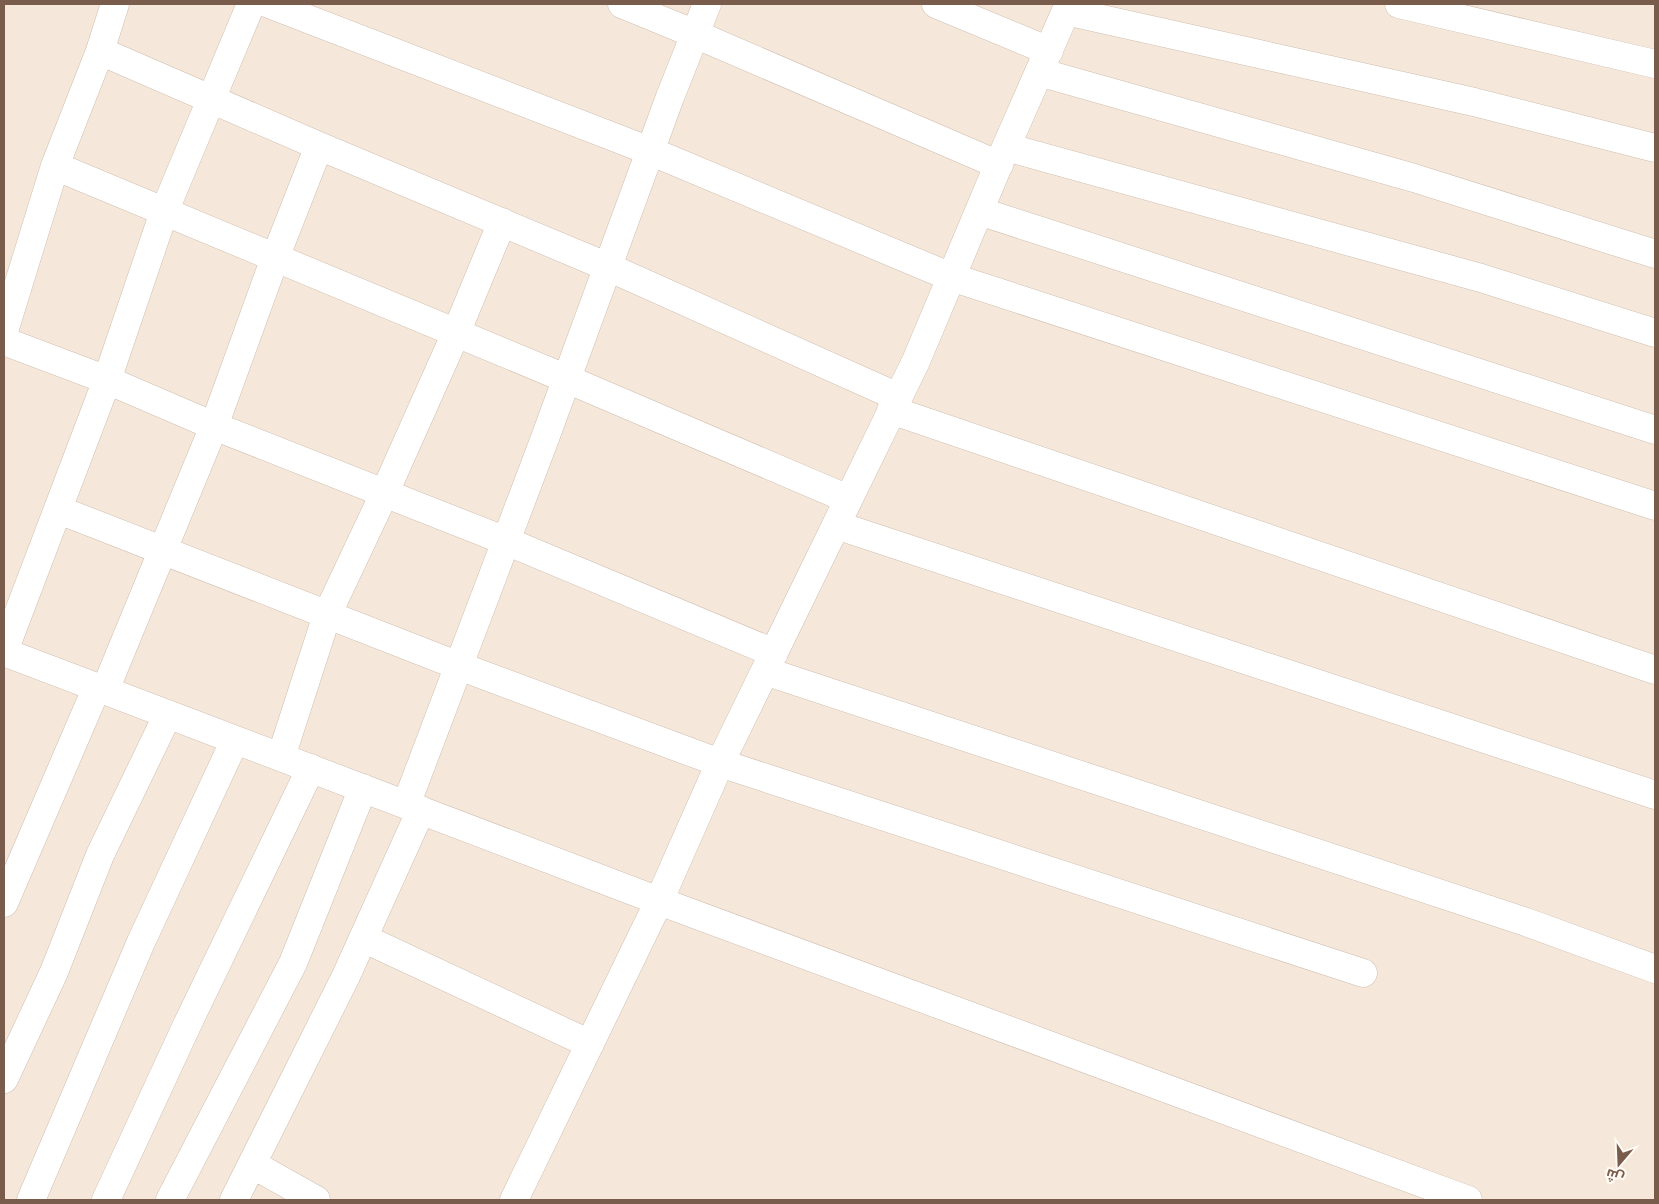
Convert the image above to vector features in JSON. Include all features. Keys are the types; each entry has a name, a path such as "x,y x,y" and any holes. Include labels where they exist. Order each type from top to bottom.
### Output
{"street":[{"path":"4,331 55,166 100,51 115,4"},
{"path":"252,4 210,99 164,212 107,380 4,652 659,901 1468,1200"},
{"path":"270,4 650,152 951,277 1655,506"},
{"path":"622,4 1002,156 1481,278 1655,332"},
{"path":"234,1200 346,976 363,938 413,808 459,666 707,4"},
{"path":"936,4 1044,61 1655,254"},
{"path":"1399,4 1655,64"},
{"path":"514,1200 659,901 720,763 916,361 1002,156 1068,7 1474,102 1655,148"},
{"path":"100,51 319,146 608,267 894,404 1655,670"},
{"path":"4,903 162,551 214,426 275,258 319,146"},
{"path":"55,166 567,379 848,499"},
{"path":"979,211 1655,430"},
{"path":"281,757 328,615 456,333 502,222"},
{"path":"4,341 107,380 214,426 385,492 506,542 769,662 1526,922 1655,969"},
{"path":"59,510 459,666 720,763 1363,973"},
{"path":"836,525 1655,795"},
{"path":"4,1079 54,972 100,855 168,714"},
{"path":"31,1200 141,942 235,740"},
{"path":"106,1200 187,1025 311,768"},
{"path":"170,1200 293,963 363,788"},
{"path":"363,938 590,1044"},
{"path":"252,1164 316,1200"}],"shaded area":[{"path":"4,4 1655,4 1655,1200 4,1200"}]}
